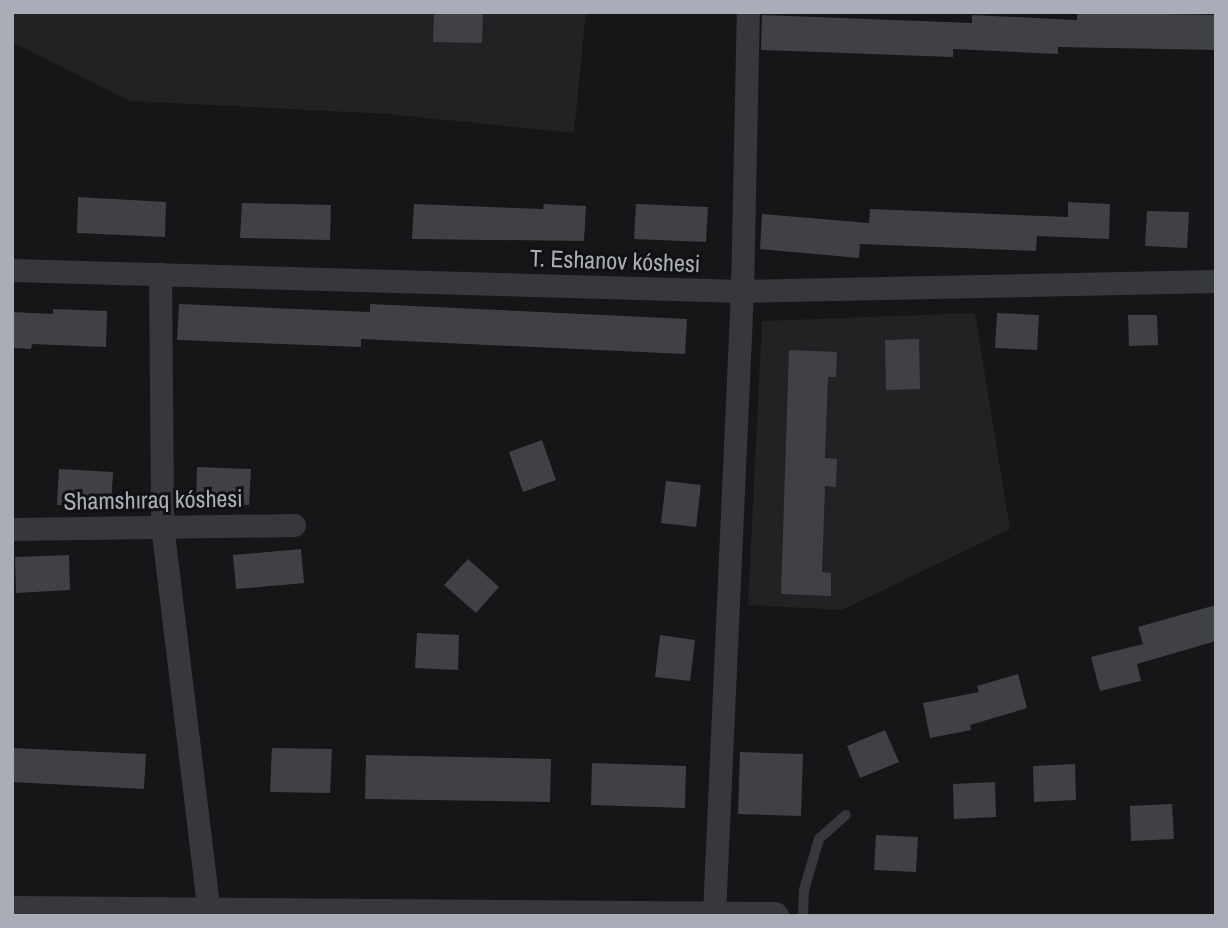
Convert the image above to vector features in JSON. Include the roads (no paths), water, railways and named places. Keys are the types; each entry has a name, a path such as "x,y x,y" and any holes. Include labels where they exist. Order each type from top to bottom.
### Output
{"street":[{"path":"714,915 742,291 748,12"},
{"name":"T. Eshanov kóshesi","path":"12,270 742,291 1216,281"},
{"path":"160,274 162,525 209,914"},
{"name":"Shamshıraq kóshesi","path":"12,529 295,525"},
{"path":"12,910 209,914 775,916"}],"lane":[{"path":"803,916 804,890 819,839 846,815"}]}
